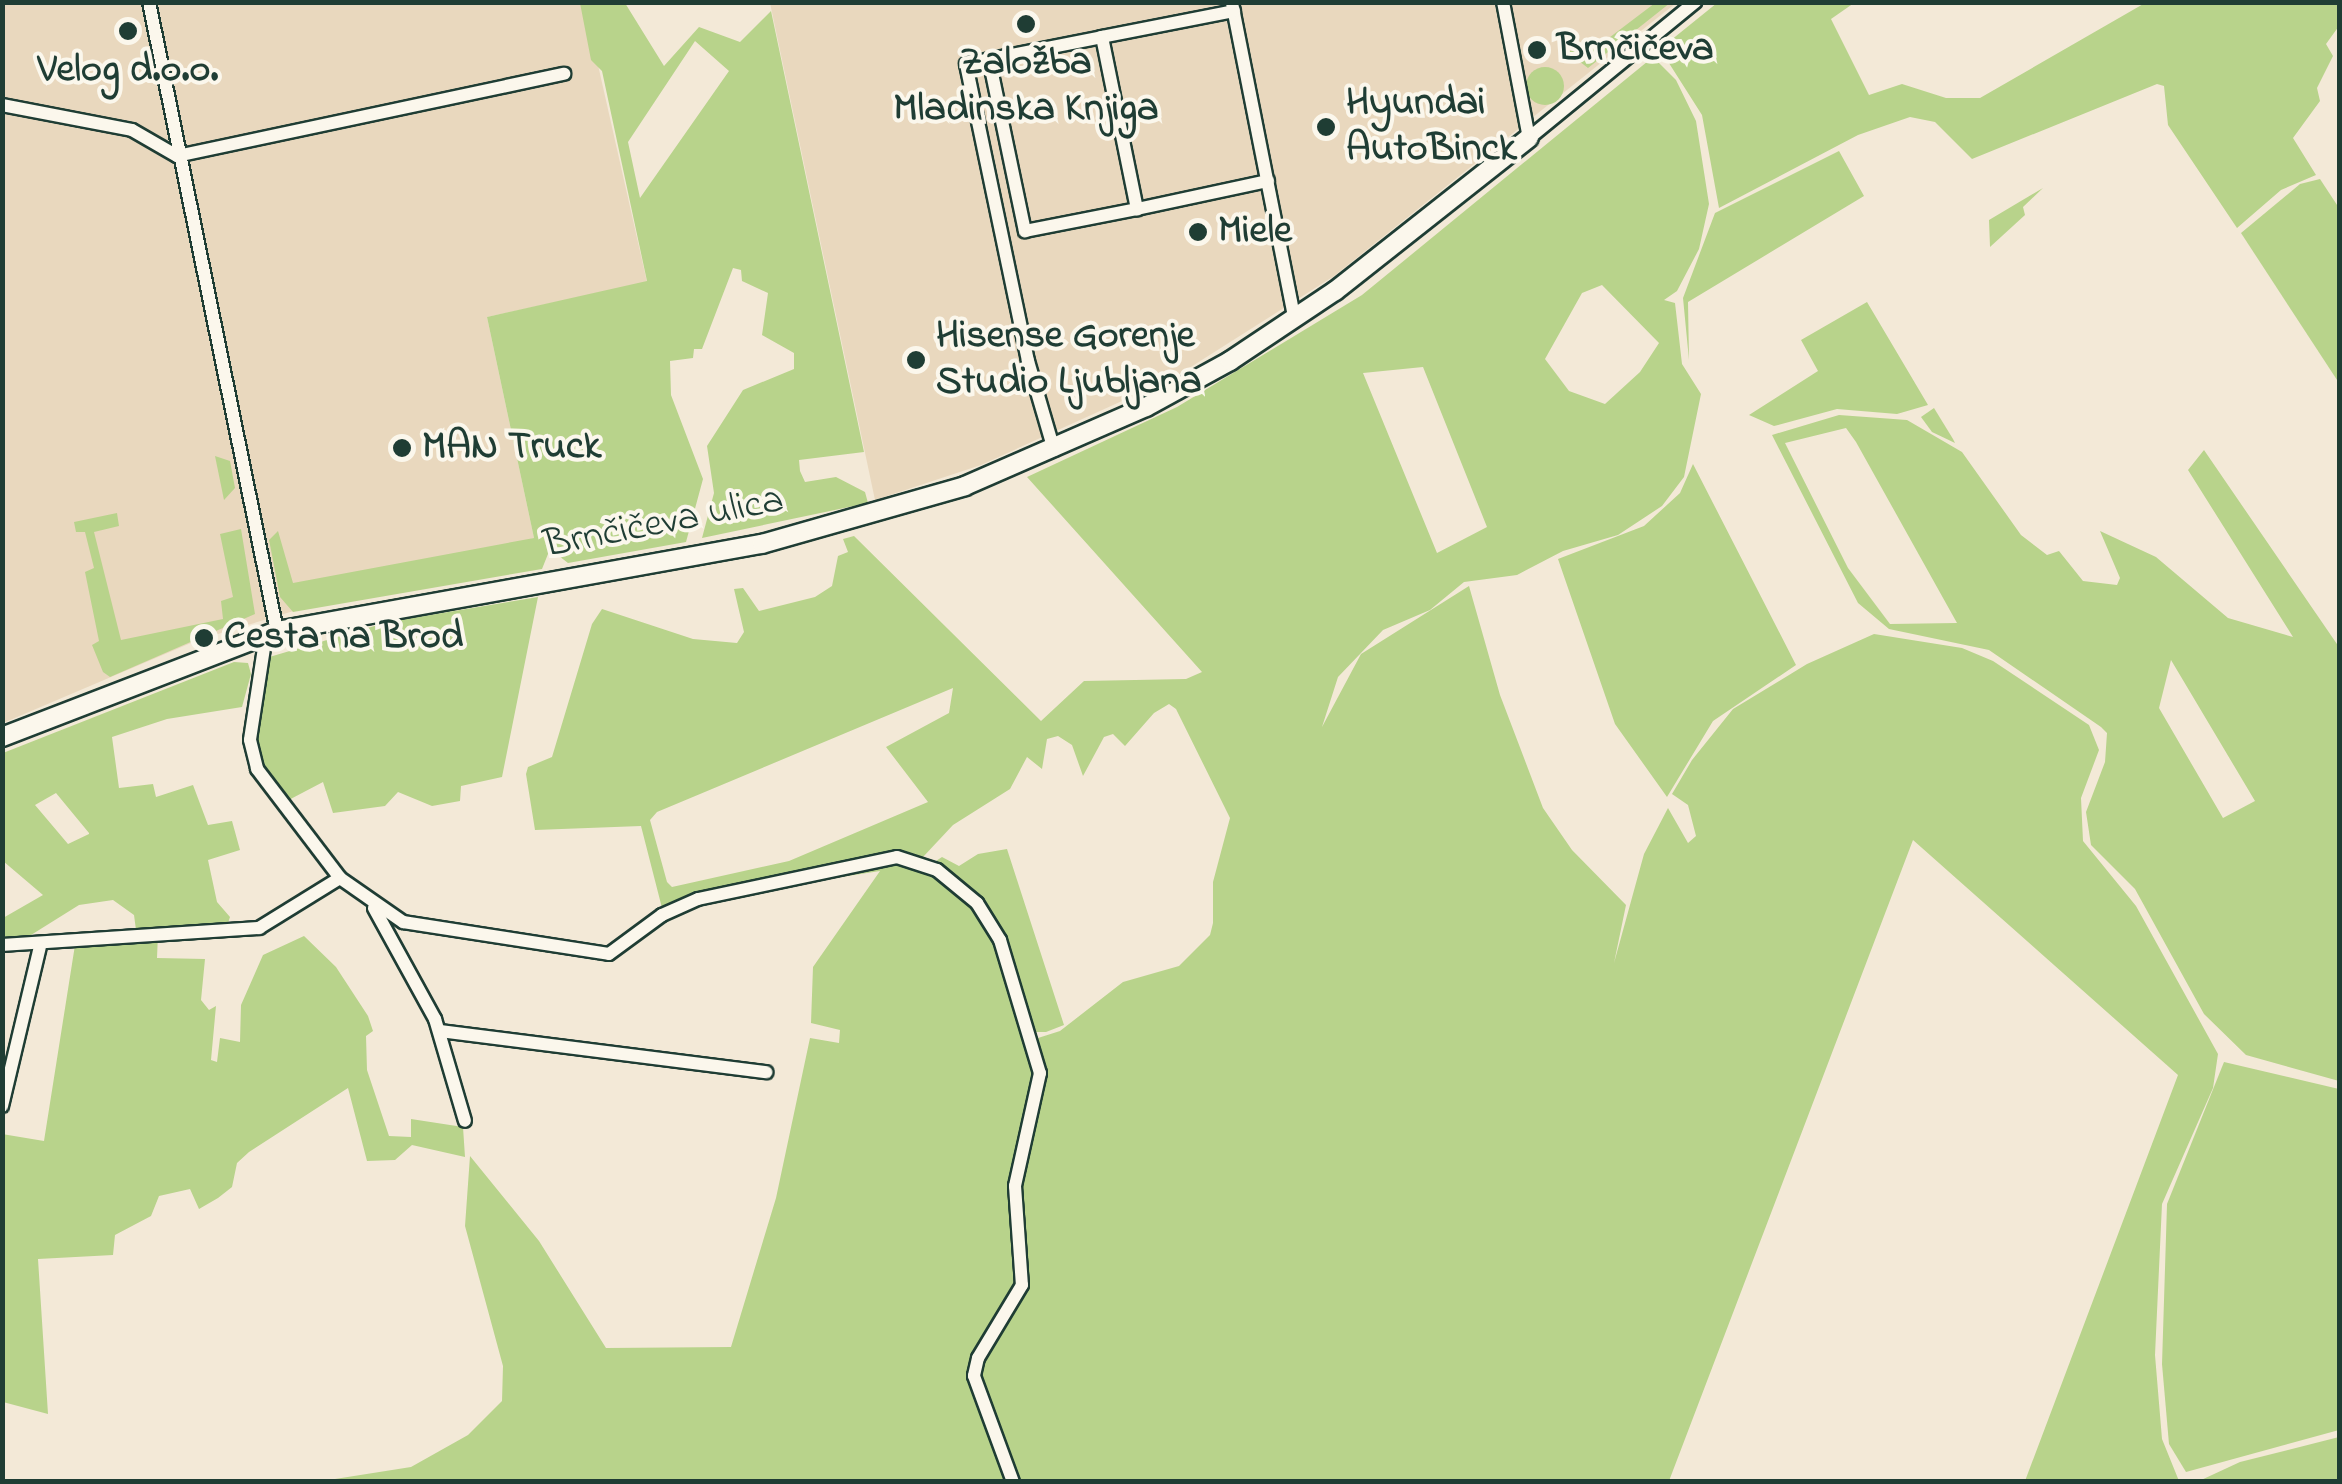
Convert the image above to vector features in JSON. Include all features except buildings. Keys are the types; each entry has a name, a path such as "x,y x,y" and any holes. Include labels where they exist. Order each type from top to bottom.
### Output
{"street":[{"path":"148,2 271,633 250,740 268,792 340,878 373,906 424,928 597,955 620,948 662,915 698,899 885,858 922,863 965,892 996,928 1040,1073 1016,1186 1022,1284 978,1358 974,1376 1014,1482"},
{"path":"1503,2 1529,138"},
{"name":"Brnčičeva ulica","path":"2,737 271,633 762,544 880,514 1054,450 1192,384 1294,320 1529,138 1695,2"},
{"path":"1054,450 1028,362 966,64 1233,7 1294,320"},
{"path":"1102,37 1137,209"},
{"path":"989,59 1026,232 1268,181"},
{"path":"2,105 132,130 177,156 564,74"},
{"path":"2,945 40,947 161,931 259,928 340,878"},
{"path":"373,906 440,1031 465,1122"},
{"path":"2,1106 40,947"},
{"path":"440,1031 766,1072"}],"shaded area":[{"path":"3,3 584,3 647,282 487,317 534,538 198,640 3,723"},
{"path":"770,3 1676,3 1334,276 1175,377 981,465 875,500"}],"green space":[{"path":"580,3 625,3 664,66 699,27 740,42 771,11 864,452 799,460 800,471 805,482 836,477 865,492 868,503 702,538 714,493 707,446 743,390 794,369 794,353 762,335 768,293 742,281 741,270 733,268 702,349 694,349 693,358 670,361 671,395 703,479 686,542 568,563 550,549 542,569 293,612 280,597 269,540 278,531 293,583 534,538 487,317 647,281 602,71 591,60","holes":["695,41 729,71 640,198 628,142"]},
{"path":"1655,3 1670,3 1588,68 1566,51 1593,50"},
{"path":"1717,3 1854,3 1831,19 1869,95 1902,84 1946,98 1980,98 2145,3 2339,3 2339,26 2326,44 2333,56 2317,88 2320,101 2293,138 2316,175 2281,190 2237,228 2168,125 2164,86 2157,84 1972,159 1935,122 1910,117 1858,135 1719,208 1702,115 1660,49"},
{"path":"1653,57 1676,80 1696,121 1709,204 1699,249 1677,291 1664,300 1675,303 1682,364 1701,394 1684,477 1662,506 1618,535 1563,551 1517,575 1464,582 1430,610 1383,630 1338,677 1322,727 1361,654 1469,586 1500,695 1543,808 1572,850 1626,905 1614,963 1644,854 1668,808 1688,843 1696,836 1688,805 1672,794 1692,760 1733,709 1807,664 1874,634 1962,648 1993,661 2089,725 2099,750 2081,798 2083,841 2136,906 2218,1054 2213,1088 2162,1204 2155,1355 2162,1439 2179,1481 2025,1481 2178,1075 1913,840 1669,1481 1017,1482 979,1390 980,1362 1028,1283 1018,1203 1045,1080 1038,1038 1060,1031 1123,982 1179,966 1210,935 1213,923 1213,882 1230,818 1176,709 1169,704 1154,713 1125,746 1113,734 1104,737 1083,776 1072,745 1058,736 1047,739 1042,769 1027,757 1010,789 953,825 923,857 902,852 870,857 710,890 662,908 641,826 535,830 528,767 552,757 592,624 602,609 693,639 737,643 744,632 734,589 743,588 759,611 815,597 832,586 838,556 848,552 843,539 854,536 1041,721 1084,681 1186,679 1202,672 1027,477 1177,407 1362,295","holes":["1602,285 1659,343 1640,372 1605,404 1569,391 1545,359 1582,293","1423,367 1487,527 1437,553 1363,373","953,688 949,713 886,747 928,802 789,861 672,887 667,882 650,820 657,812"]},
{"path":"1545,67 1558,73 1564,86 1558,99 1545,105 1532,99 1526,86 1532,73"},
{"path":"1839,151 1864,196 1688,302 1689,360 1683,298 1715,213"},
{"path":"2320,179 2339,208 2339,383 2241,233 2300,184"},
{"path":"2043,188 2023,207 2025,215 1990,247 1989,220"},
{"path":"1867,302 1928,405 1897,414 1837,409 1774,426 1749,415 1818,371 1801,340"},
{"path":"1934,408 1955,443 1932,432 1921,417"},
{"path":"1839,415 1907,420 1962,452 2021,535 2047,555 2059,551 2083,581 2117,585 2120,578 2100,531 2156,557 2228,618 2293,637 2188,470 2204,450 2339,647 2339,1081 2246,1055 2204,1014 2135,889 2091,845 2086,812 2105,762 2107,733 1989,650 1889,629 1858,603 1772,435","holes":["1846,428 1856,442 1957,623 1890,624 1848,568 1785,443","2171,660 2255,801 2223,818 2159,708"]},
{"path":"215,456 230,461 235,488 224,500"},
{"path":"1693,464 1796,665 1713,721 1667,797 1615,724 1558,559 1644,526 1680,493"},
{"path":"117,513 119,526 94,532 121,640 223,619 221,601 233,597 220,534 241,529 255,614 110,677 103,672 92,645 99,641 85,572 94,568 85,532 76,532 74,522"},
{"path":"538,597 502,777 461,786 460,801 432,806 398,792 385,806 333,813 323,782 283,803 262,770 255,734 266,658 388,622"},
{"path":"234,662 248,663 251,674 242,707 167,719 112,737 119,788 153,784 156,797 193,785 208,825 232,821 240,850 208,860 217,902 230,917 227,926 136,930 134,915 113,900 79,905 23,940 3,942 3,918 43,895 3,861 3,753","holes":["56,793 89,834 68,844 35,805"]},
{"path":"1007,849 1064,1025 1046,1032 1036,1032 1002,930 933,863 942,857 959,866 978,854"},
{"path":"891,862 928,869 971,901 993,933 1032,1052 1035,1081 1010,1191 1019,1278 1010,1303 978,1345 969,1383 1009,1481 316,1482 411,1467 468,1435 502,1401 503,1366 465,1226 470,1156 539,1241 606,1348 731,1347 776,1198 810,1038 839,1043 840,1030 811,1023 813,967 880,871 802,883"},
{"path":"158,934 157,958 205,959 201,1000 209,1010 216,1006 211,1060 217,1062 220,1038 240,1042 241,1005 263,955 304,936 336,967 368,1016 373,1031 366,1036 367,1070 389,1136 411,1137 411,1119 463,1127 465,1157 412,1145 395,1160 367,1161 348,1088 249,1152 237,1163 232,1187 199,1209 190,1189 159,1196 151,1216 115,1235 113,1255 38,1259 48,1414 3,1402 2,1134 44,1141 75,945"},
{"path":"2224,1062 2339,1089 2339,1430 2186,1472 2169,1444 2162,1364 2167,1204"},
{"path":"2339,1437 2339,1481 2199,1481 2240,1462"}],"place":[{"name":"Založba Mladinska Knjiga","path":"1026,24"},
{"name":"Velog d.o.o.","path":"128,31"},
{"name":"Brnčičeva","path":"1537,50"},
{"name":"Hyundai AutoBinck","path":"1326,127"},
{"name":"Miele","path":"1198,232"},
{"name":"Hisense Gorenje Studio Ljubljana","path":"916,360"},
{"name":"MAN Truck","path":"402,448"},
{"name":"Cesta na Brod","path":"204,638"}]}
